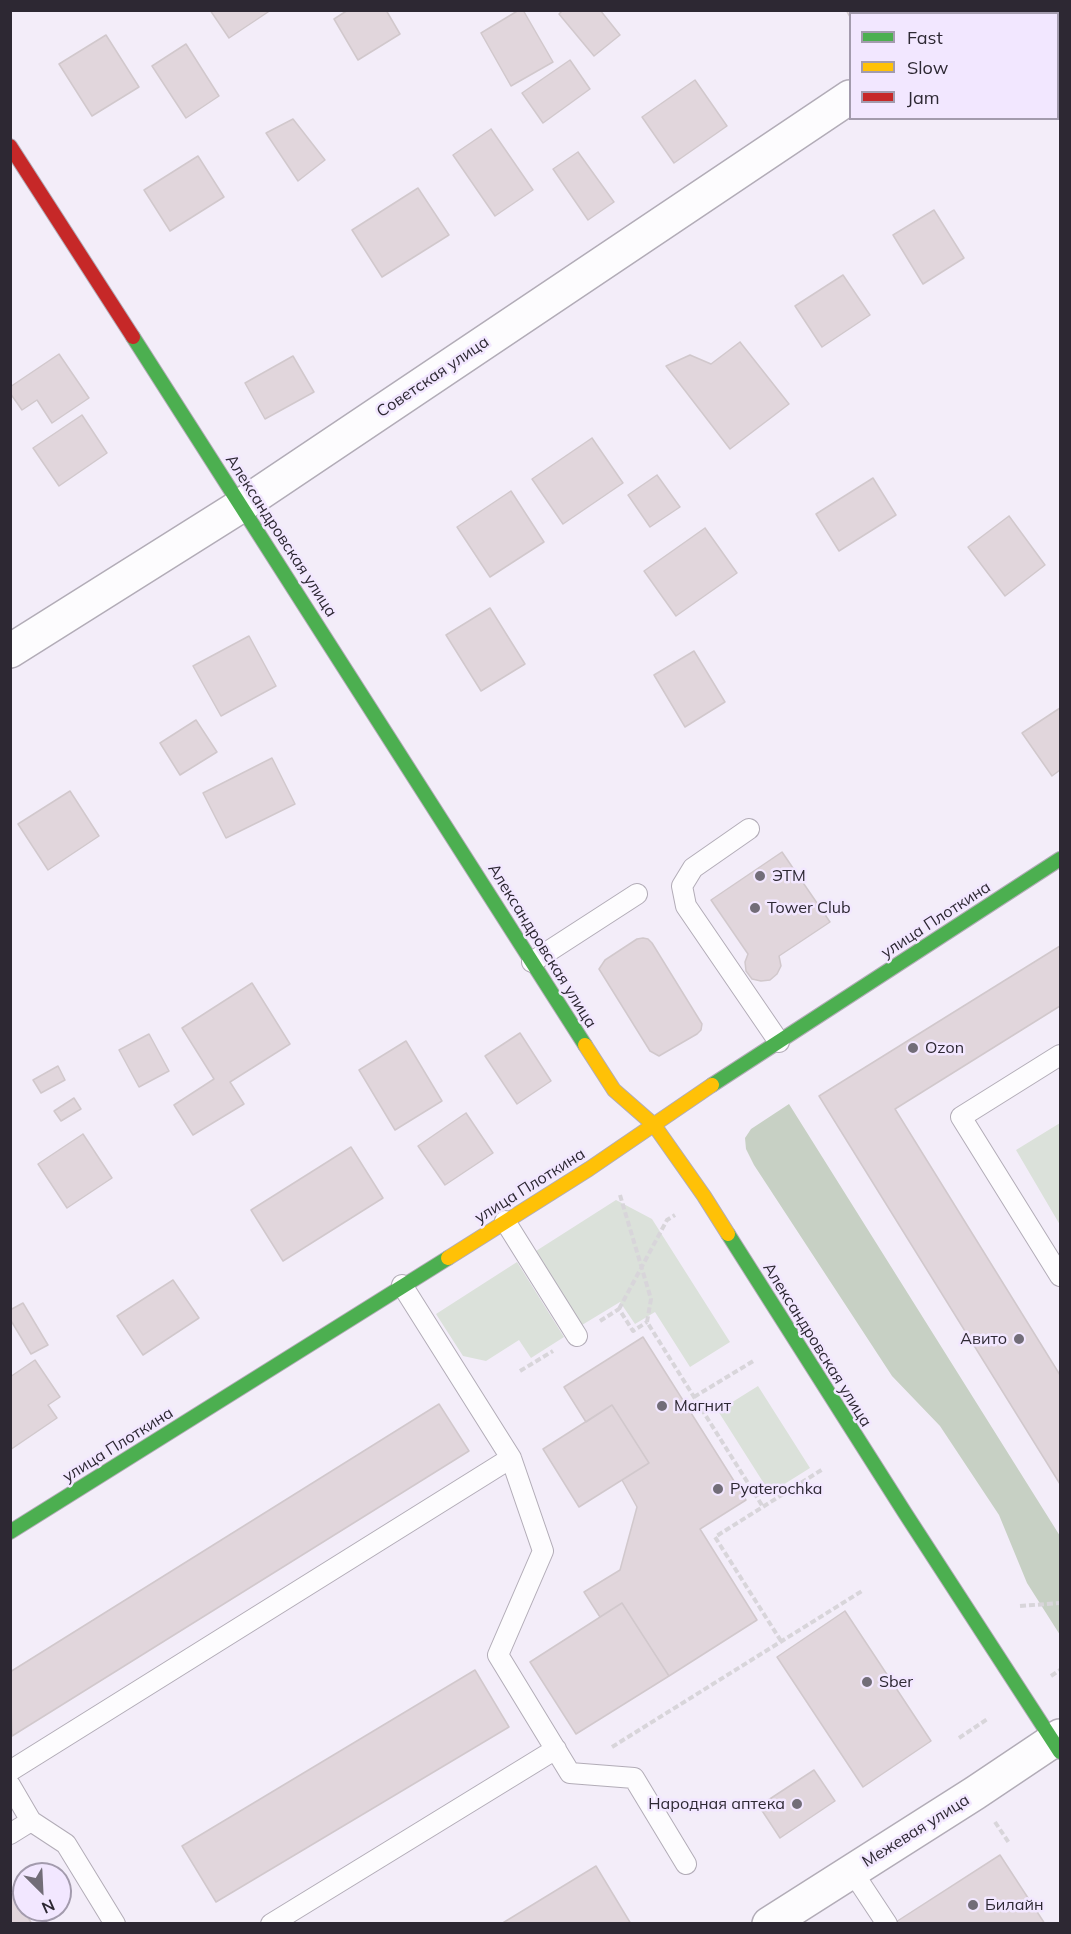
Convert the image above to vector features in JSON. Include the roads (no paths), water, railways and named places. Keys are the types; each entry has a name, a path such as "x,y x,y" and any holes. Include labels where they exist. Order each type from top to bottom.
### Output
{"street":[{"name":"Советская улица","path":"10,651 242,505 849,98"},
{"name":"Александровская улица","path":"10,146 242,505 614,1090 654,1125 704,1196 886,1483 1058,1743"},
{"name":"улица Плоткина","path":"10,1532 589,1169 1060,859"},
{"name":"Межевая улица","path":"769,1923 1058,1743"}],"lane":[{"path":"750,830 693,868 682,886 686,906 779,1042"},
{"path":"532,962 637,894"},
{"path":"1060,1055 961,1117 1060,1276"},
{"path":"505,1221 577,1336"},
{"path":"402,1285 511,1458 543,1551 498,1655 570,1773 634,1778 686,1864"},
{"path":"10,1771 511,1458"},
{"path":"271,1923 556,1749"},
{"path":"10,1785 31,1821 66,1844 115,1923"},
{"path":"10,1834 31,1821"},
{"path":"852,1871 886,1923"}],"place":[{"name":"ЭТМ","path":"760,876"},
{"name":"Tower Club","path":"755,908"},
{"name":"Ozon","path":"913,1048"},
{"name":"Авито","path":"1019,1339"},
{"name":"Магнит","path":"662,1406"},
{"name":"Pyaterochka","path":"718,1489"},
{"name":"Sber","path":"867,1682"},
{"name":"Народная аптека","path":"797,1804"},
{"name":"Билайн","path":"973,1905"}]}
